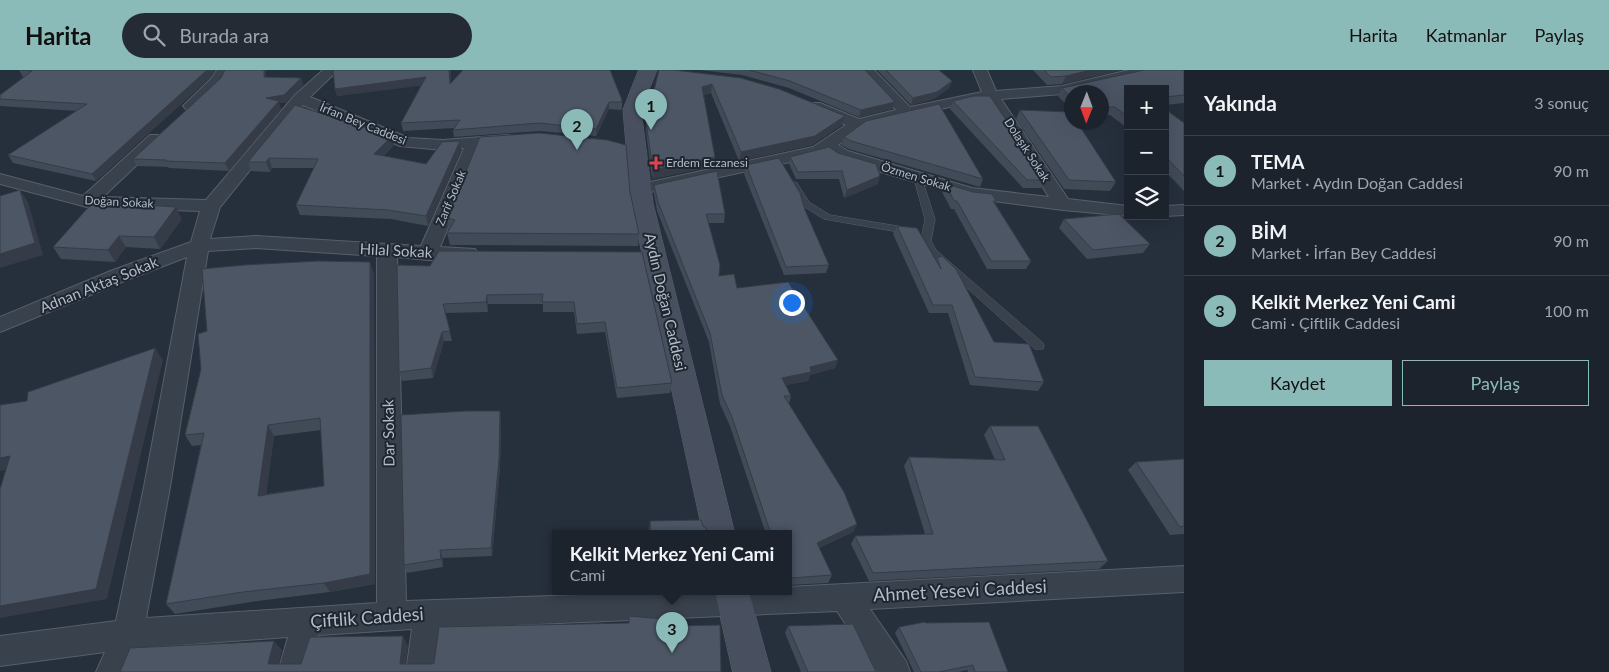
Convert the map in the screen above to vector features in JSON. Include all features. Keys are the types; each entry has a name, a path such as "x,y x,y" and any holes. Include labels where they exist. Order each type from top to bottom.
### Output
{"main road":[{"name":"Aydın Doğan Caddesi","path":"652,70 632,110 626,146 641,189 644,254 718,530"},
{"path":"734,597 752,672"}],"street":[{"path":"181,115 218,81 224,70"},
{"path":"111,672 128,634 157,487 199,246 211,206 300,98 331,70"},
{"path":"866,70 906,112"},
{"name":"Dolaşık Sokak","path":"980,70 991,95 1063,205"},
{"path":"641,189 784,167 818,151 858,124 906,112 971,97 1062,90 1148,70"},
{"path":"1119,77 1130,85"},
{"path":"957,86 971,97"},
{"name":"İrfan Bey Caddesi","path":"300,98 406,143 443,145 521,140"},
{"path":"800,100 858,124"},
{"path":"88,202 167,128"},
{"name":"Zarif Sokak","path":"428,253 474,143"},
{"name":"Özmen Sokak","path":"827,145 842,155 970,193 1124,211"},
{"name":"Doğan Sokak","path":"0,179 88,202 211,206"},
{"path":"1169,210 1184,210"},
{"name":"Hilal Sokak","path":"199,246 256,242 428,253 486,253"},
{"name":"Adnan Aktaş Sokak","path":"0,325 120,275 199,246"},
{"name":"Dar Sokak","path":"387,251 392,616"},
{"name":"Ahmet Yesevi Caddesi","path":"734,597 844,597 1184,579"},
{"name":"Çiftlik Caddesi","path":"0,651 128,634 392,616 734,597"},
{"path":"844,597 895,672"},
{"path":"420,672 429,614"},
{"path":"293,672 307,622"}],"lane":[{"path":"784,167 806,204 827,217 926,234"},
{"path":"918,179 930,218 926,234 928,247 1039,346"}],"building":[{"path":"19,70 207,70 92,174 8,155 87,104 0,99 0,95 32,71"},
{"path":"225,70 264,70 264,77 301,78 284,95 266,98 279,101 225,163 133,159 221,78"},
{"path":"333,70 449,70 450,84 463,70 610,70 622,100 621,102 609,102 596,129 539,123 453,130 460,120 401,123 426,77 335,89"},
{"path":"659,70 741,78 779,89 845,116 815,136 741,152 712,84 702,87 715,157 653,170 646,122"},
{"path":"749,70 865,70 895,102 861,110 790,81"},
{"path":"886,70 939,70 952,81 937,92 913,98"},
{"path":"1044,70 1091,70 1066,76 1051,77"},
{"path":"1144,70 1184,70 1184,95 1169,97 1169,85 1124,85 1124,114 1115,107 1109,107 1109,85 1076,85"},
{"path":"974,96 990,96 1046,180 1027,180 953,101"},
{"path":"939,104 983,179 851,141 844,137 866,121"},
{"path":"295,105 392,136 374,154 426,164 442,142 460,141 426,216 388,210 296,205 318,159 269,158 266,162 248,162"},
{"path":"1020,110 1064,112 1064,130 1082,130 1116,182 1069,180"},
{"path":"1169,112 1184,123 1184,176 1169,160"},
{"path":"539,133 607,140 626,145 630,192 639,234 447,233 455,220 447,218 480,137"},
{"path":"829,147 838,153 876,164 880,176 847,190 842,171 798,172 790,157"},
{"path":"779,158 800,193 805,210 829,265 786,267 746,165"},
{"path":"717,171 725,214 706,214 720,265 719,276 734,274 737,288 788,282 838,360 810,367 811,372 782,378 791,396 784,396 844,492 857,524 817,543 832,575 792,578 792,530 770,530 732,417 722,395 710,333 658,202 654,185"},
{"path":"946,184 973,192 992,194 996,201 993,201 1031,261 991,261 957,201 954,201"},
{"path":"20,190 35,243 0,254 0,196"},
{"path":"93,202 176,207 154,237 119,236 108,250 53,247"},
{"path":"1119,214 1150,244 1093,250 1064,219"},
{"path":"897,226 917,228 941,269 937,258 942,256 956,269 994,342 1029,344 1044,382 975,377 952,305 933,305"},
{"path":"439,251 642,252 672,383 617,388 605,322 577,324 574,302 542,302 543,294 487,295 486,302 443,304 450,331 442,332 431,368 399,372 397,265 430,266"},
{"path":"318,261 370,262 370,574 324,583 243,592 166,604 204,433 185,435 201,369 198,334 207,331 202,269","holes":["320,418 324,486 258,496 268,425"]},
{"path":"155,348 96,589 0,606 0,489 10,456 0,458 0,405 27,401 28,392"},
{"path":"500,411 499,459 491,548 440,550 441,559 404,565 401,415"},
{"path":"990,426 1038,426 1108,561 873,573 855,536 933,534 909,457 1005,460"},
{"path":"1184,459 1184,526 1180,527 1136,462"},
{"path":"701,520 706,530 651,530 650,521"},
{"path":"629,616 674,620 674,626 720,625 721,672 120,672 130,648 274,641 268,664 301,664 310,637 403,636 400,664 432,664 434,663 439,627 629,623"},
{"path":"925,622 989,622 1008,672 975,672 973,665 939,672 921,672 899,627"},
{"path":"853,624 876,672 808,672 788,626"}],"place":[{"name":"TEMA","path":"651,130"},
{"name":"BİM","path":"577,150"},
{"name":"Erdem Eczanesi","path":"656,163"},
{"name":"Kelkit Merkez Yeni Cami","path":"672,653"}]}
